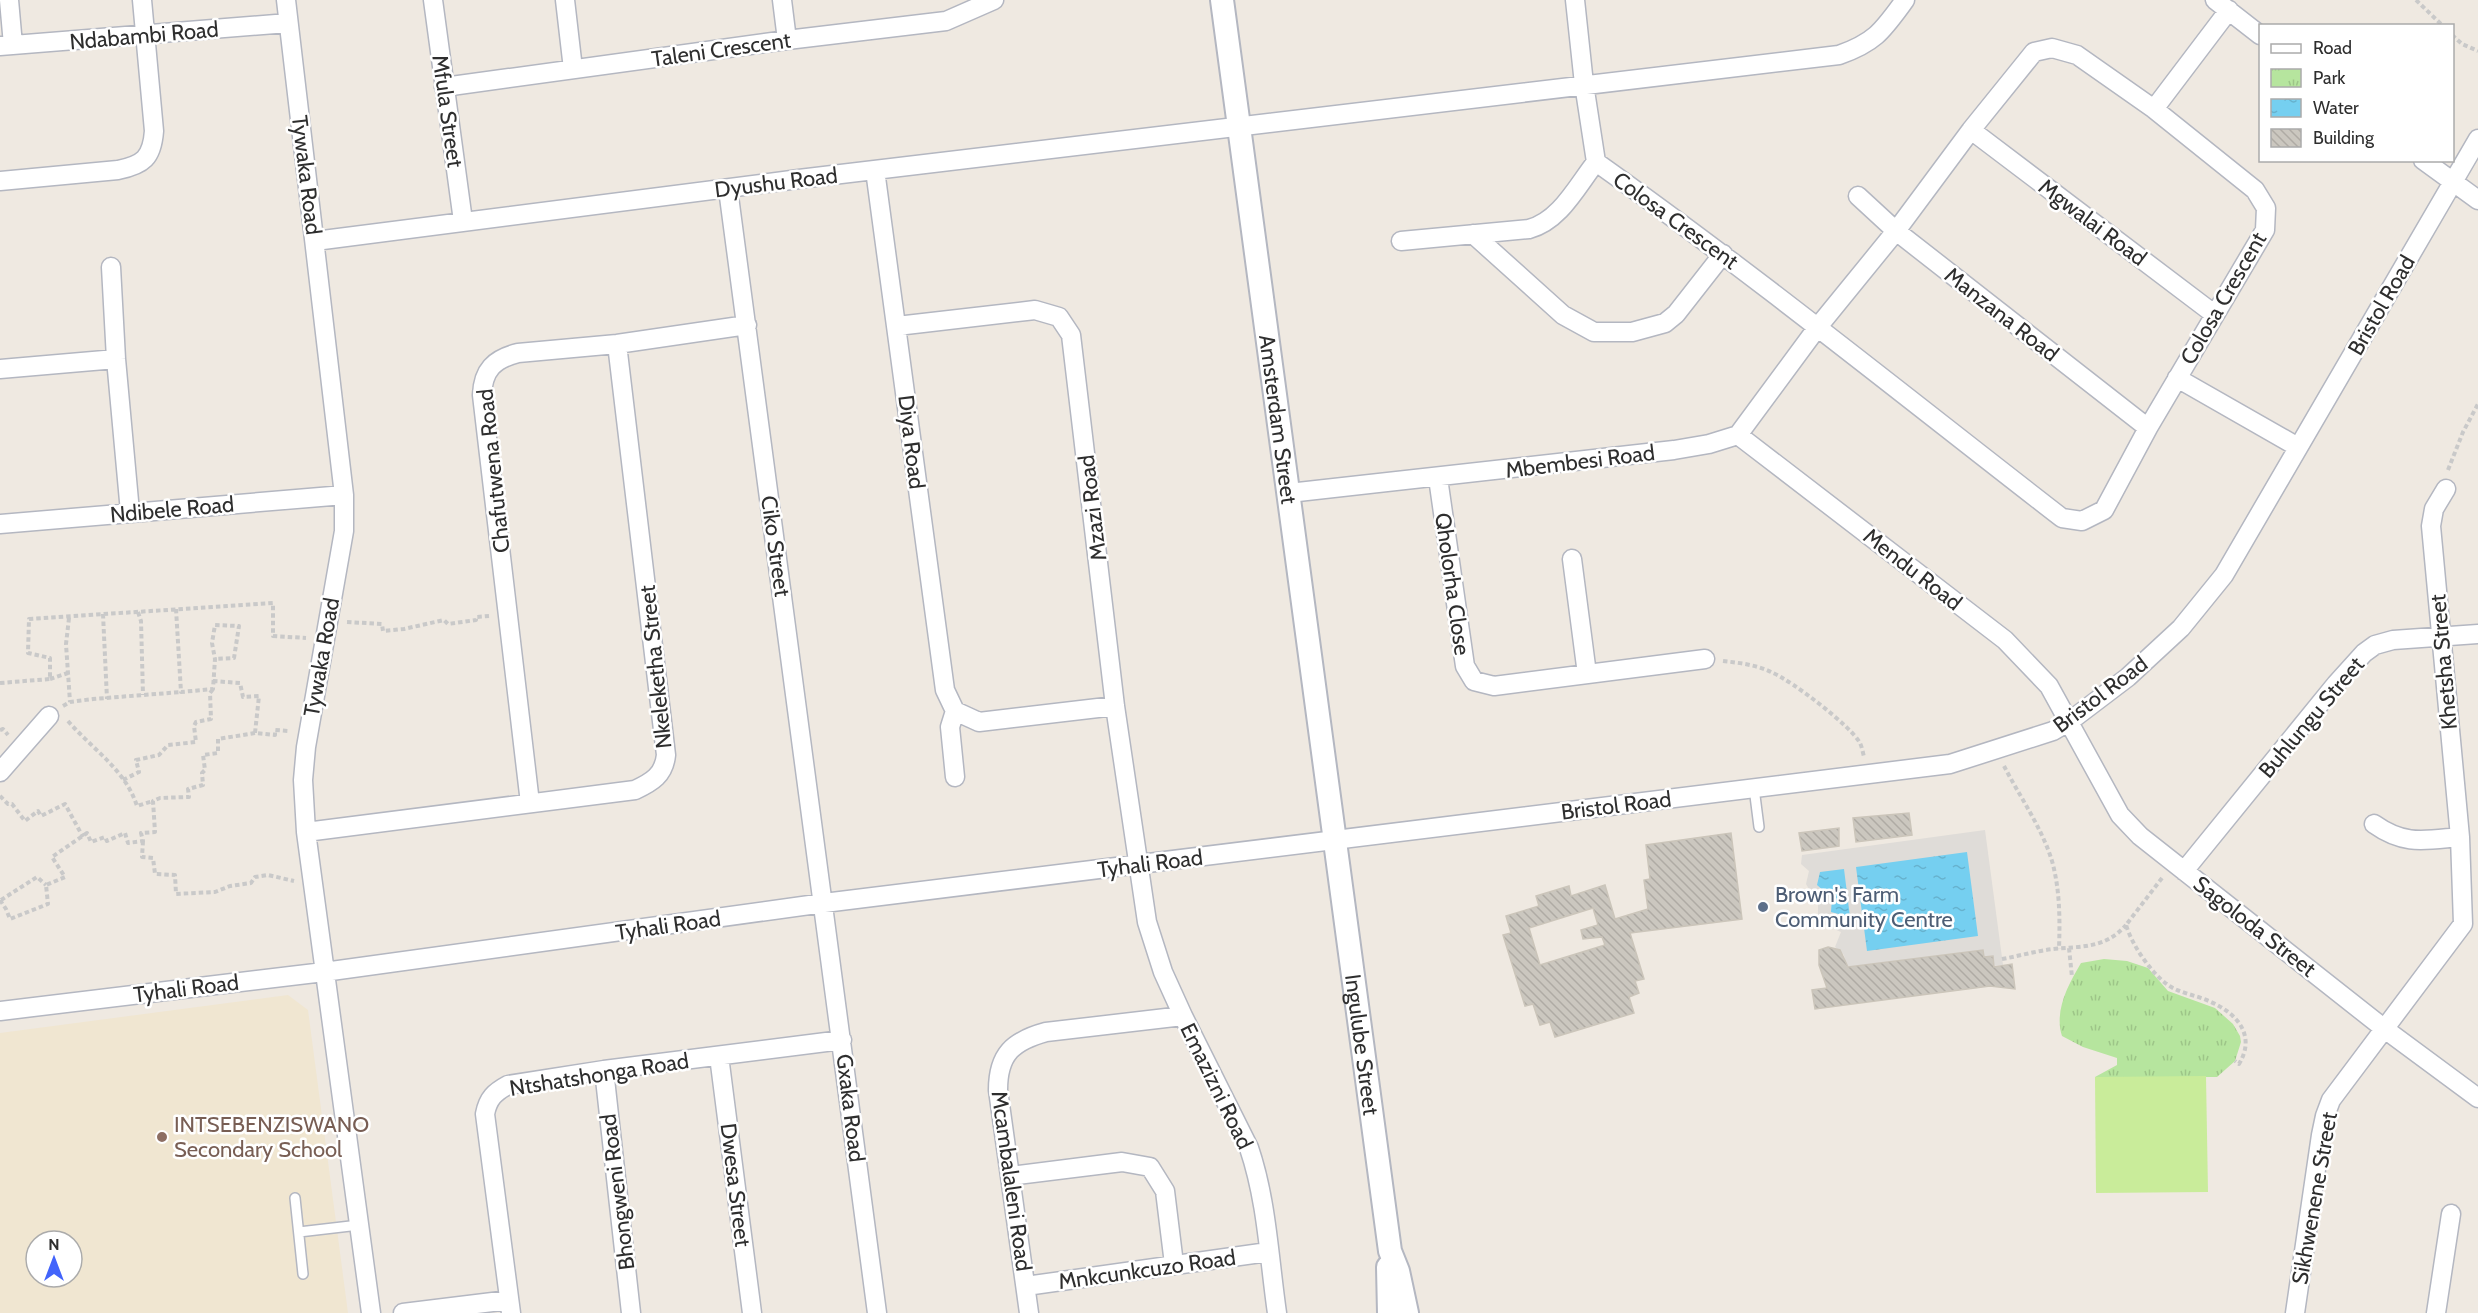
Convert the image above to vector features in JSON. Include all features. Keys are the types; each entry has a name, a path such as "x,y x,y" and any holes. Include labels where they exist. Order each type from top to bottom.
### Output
{"street":[{"path":"7,46 9,0"},
{"path":"0,181 118,170 134,167 145,160 153,142 154,131 142,0"},
{"name":"Tywaka Road","path":"286,0 344,495 344,531 308,734 303,780 306,832 371,1313"},
{"name":"Mfula Street","path":"433,0 463,222"},
{"path":"565,0 573,69"},
{"path":"782,0 787,40"},
{"name":"Taleni Crescent","path":"444,87 787,40 946,21 994,0"},
{"name":"Amsterdam Street","path":"1222,0 1336,839"},
{"name":"Colosa Crescent","path":"1575,0 1584,84 1596,162 1723,254 1817,328 2062,518 2082,521 2104,510 2148,428 2265,230 2266,208 2255,190 2154,109 2077,55 2052,48 2034,52 1971,130 1896,231 1817,328"},
{"name":"Dyushu Road","path":"315,242 1238,125 1839,55 1863,46 1884,29 1905,0"},
{"path":"2154,109 2222,5 2259,34"},
{"name":"Ndabambi Road","path":"7,46 288,23"},
{"name":"Mgwalai Road","path":"1971,130 2214,314"},
{"name":"Bristol Road","path":"1336,839 1950,764 2053,731 2128,677 2181,628 2224,575 2478,139"},
{"path":"1401,241 1529,229 1544,224 1562,207 1596,162"},
{"path":"2426,162 2478,200"},
{"name":"Diya Road","path":"875,170 945,690 955,711 950,727 955,777"},
{"name":"Ciko Street","path":"728,189 824,903"},
{"name":"Manzana Road","path":"1858,196 1896,231 2148,428"},
{"path":"1473,234 1563,315 1594,332 1632,332 1665,323 1676,314 1723,254"},
{"path":"111,267 116,359 130,512"},
{"name":"Mzazi Road","path":"897,326 1035,310 1059,317 1071,335 1115,706 1138,864"},
{"name":"Chafutwena Road","path":"530,803 482,395 486,373 492,364 503,357 518,353 617,344 747,325"},
{"path":"1738,435 1817,328"},
{"name":"Nkeleketha Street","path":"306,832 635,790 652,782 662,772 666,755 617,344"},
{"path":"0,369 116,359"},
{"path":"2177,378 2298,447"},
{"name":"Mbembesi Road","path":"1289,493 1674,450 1708,444 1738,435"},
{"name":"Mendu Road","path":"1738,435 2005,640 2049,686 2070,720"},
{"name":"Qholorha Close","path":"1438,478 1465,666 1474,681 1494,686 1704,659"},
{"name":"Khetsha Street","path":"2386,1030 2463,924 2460,837 2431,526 2434,509 2446,489"},
{"name":"Ndibele Road","path":"0,524 344,495"},
{"path":"1572,559 1587,674"},
{"name":"Buhlungu Street","path":"2179,867 2364,653 2375,645 2393,640 2478,634"},
{"path":"955,711 979,722 1115,706"},
{"path":"0,771 53,712"},
{"name":"Sagoloda Street","path":"2070,720 2120,815 2140,836 2386,1030 2478,1098"},
{"path":"2374,824 2390,835 2402,839 2426,840 2460,837"},
{"name":"Tyhali Road","path":"0,1011 324,972 824,903 1336,839"},
{"name":"Ingulube Street","path":"1336,839 1390,1251 1398,1271 1407,1313"},
{"name":"Emazizni Road","path":"1138,864 1153,942 1183,1016 1249,1148 1261,1192 1277,1313"},
{"name":"Gxaka Road","path":"824,903 877,1313"},
{"name":"Mcambalaleni Road","path":"1029,1313 998,1074 1003,1059 1014,1045 1046,1032 1183,1016"},
{"name":"Sikhwenene Street","path":"2295,1313 2325,1116 2331,1100 2386,1030"},
{"name":"Ntshatshonga Road","path":"510,1306 485,1114 487,1103 496,1091 508,1085 603,1070 842,1040"},
{"name":"Dwesa Street","path":"719,1056 752,1313"},
{"name":"Bhongweni Road","path":"603,1070 631,1313"},
{"path":"1011,1176 1122,1162 1150,1167 1165,1191 1174,1264"},
{"path":"2436,1313 2451,1214"},
{"name":"Ingulube Street","path":"1389,1313 1387,1271 1390,1251"},
{"name":"Mnkcunkcuzo Road","path":"1026,1286 1268,1252"},
{"path":"403,1313 510,1306"}],"lane":[{"path":"1754,788 1759,827"},
{"path":"295,1198 303,1274"},
{"path":"299,1232 359,1225"}],"path":[{"path":"2416,0 2441,24"},
{"path":"2454,37 2462,44 2478,51"},
{"path":"2446,489 2448,468 2478,404"},
{"path":"50,679 50,658 28,653 29,620 273,603 273,636 324,639"},
{"path":"176,609 181,692"},
{"path":"138,612 141,621 143,695"},
{"path":"102,614 107,699"},
{"path":"328,619 382,624 383,631 404,629 435,621 444,620 447,624 476,620 476,617 508,615"},
{"path":"69,618 66,644 70,702"},
{"path":"123,780 139,772 135,760 159,755 168,745 196,742 194,726 196,722 211,719 210,693 213,689 215,659 212,643 215,625 239,627 234,658 215,659"},
{"path":"1704,659 1754,666 1773,672 1801,689 1860,743 1866,775"},
{"path":"0,683 50,679 68,673"},
{"path":"213,681 240,683 243,697 258,696 255,734"},
{"path":"213,689 70,702 53,712 107,760 131,789 137,806 160,798 189,797 188,789 203,784 202,773 205,771 203,755 218,753 218,739 255,734 275,735 276,730 308,734"},
{"path":"1996,749 2044,840 2051,860 2059,903 2059,949"},
{"path":"0,796 8,804 12,804 25,821 38,811 41,816 65,804 83,837"},
{"path":"153,801 155,832 141,833 142,858 153,858 155,874 175,874 176,894 215,892 230,886 250,883 255,877 268,875 291,881 312,880"},
{"path":"46,885 65,877 52,857 87,833 91,842 105,837 107,841 125,833 128,843 143,841"},
{"path":"2002,959 2100,944 2119,933 2179,867"},
{"path":"37,877 46,885 48,904 10,919 1,900 37,877"},
{"path":"2126,925 2136,949 2160,978 2176,990 2213,1003 2230,1014 2244,1030 2247,1040 2246,1049 2239,1064 2235,1061"},
{"path":"2069,948 2072,977"}],"shaded area":[{"path":"1985,830 2003,965 1994,966 1993,956 1984,957 1982,950 1846,968 1844,955 1835,947 1841,932 1818,922 1818,904 1806,884 1809,871 1801,864 1802,855"},
{"name":"INTSEBENZISWANO Secondary School","path":"288,995 308,1010 348,1313 0,1313 0,1033"}],"green space":[{"path":"2104,959 2127,961 2148,968 2168,991 2215,1008 2233,1024 2240,1036 2241,1042 2235,1061 2217,1077 2095,1077 2117,1065 2117,1058 2083,1047 2062,1036 2060,1017 2067,989 2081,963"},
{"path":"2206,1076 2208,1192 2096,1193 2095,1077"}],"water":[{"path":"1967,852 1978,936 1867,951 1856,867"},
{"path":"1844,869 1850,917 1831,912 1832,898 1817,885 1820,872"}],"building":[{"path":"1909,813 1912,835 1856,842 1853,818"},
{"path":"1839,828 1839,846 1802,851 1799,833"},
{"path":"1731,833 1742,919 1630,933 1644,979 1635,981 1639,993 1629,997 1634,1013 1555,1037 1550,1022 1540,1025 1533,1004 1525,1006 1503,935 1511,933 1506,916 1539,906 1536,896 1569,886 1571,896 1605,885 1615,919 1648,909 1644,880 1650,879 1646,845","holes":["1593,908 1598,925 1581,930 1583,939 1602,937 1605,945 1540,965 1529,928"]},
{"path":"1828,947 1840,950 1848,967 1983,950 1984,957 1993,956 1994,967 2012,964 2015,989 1990,986 1815,1009 1812,990 1827,988 1819,965 1819,950"}],"place":[{"name":"Brown's Farm Community Centre","path":"1763,907"},
{"name":"INTSEBENZISWANO Secondary School","path":"162,1137"}]}
